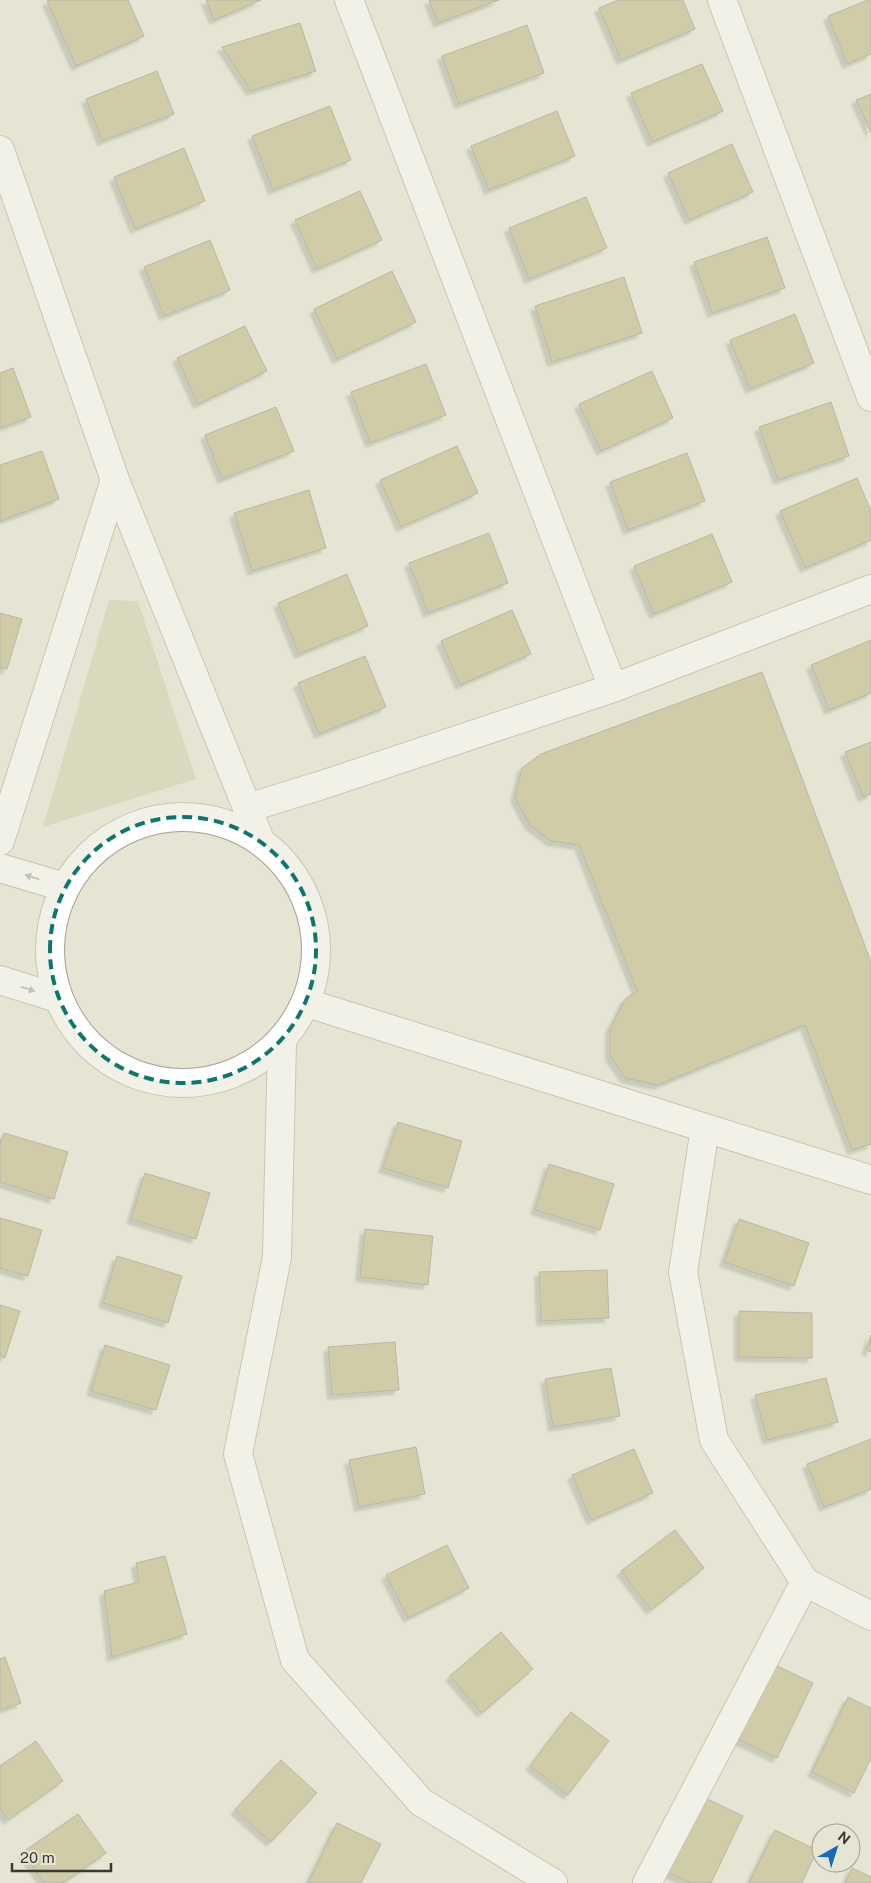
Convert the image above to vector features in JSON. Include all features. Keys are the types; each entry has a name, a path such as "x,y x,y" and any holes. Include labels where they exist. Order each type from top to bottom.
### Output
{"street":[{"path":"349,0 613,688"},
{"path":"722,0 871,397"},
{"path":"0,150 115,480 260,840"},
{"path":"0,841 115,480"},
{"path":"247,808 319,786 613,688 871,589"},
{"path":"174,816 219,821 260,840 292,872 312,914 317,959 307,1003 282,1041 246,1069 238,1072 203,1083 158,1082 115,1066 80,1037 57,998 48,942 64,887 91,851 130,827 174,816"},
{"path":"0,868 64,887"},
{"path":"0,980 57,998"},
{"path":"307,1003 871,1180"},
{"path":"282,1041 277,1257 238,1454 295,1660 421,1802 553,1883"},
{"path":"705,1128 683,1272 714,1440 805,1582 871,1616"},
{"path":"647,1883 805,1582"}],"highlighted area":[{"path":"174,816 219,821 260,840 292,872 312,914 317,959 307,1003 282,1041 247,1069 203,1083 158,1082 115,1066 80,1037 57,998 48,941 64,887 91,851 130,827"}],"shaded area":[{"path":"109,600 138,601 196,779 43,827"}],"building":[{"path":"128,0 144,36 76,66 47,1"},
{"path":"206,0 261,0 214,20"},
{"path":"429,0 499,0 438,23"},
{"path":"618,0 683,0 695,29 621,60 599,8"},
{"path":"871,0 871,54 847,64 828,16"},
{"path":"300,23 316,71 251,91 222,47"},
{"path":"527,25 544,73 459,104 442,56"},
{"path":"702,64 723,111 652,142 631,93"},
{"path":"157,71 174,114 102,141 86,99"},
{"path":"871,94 871,133 856,100"},
{"path":"330,106 351,160 273,190 252,136"},
{"path":"557,111 575,156 489,190 471,146"},
{"path":"732,144 753,192 689,220 668,173"},
{"path":"184,148 205,201 135,229 114,177"},
{"path":"360,191 382,240 317,269 295,220"},
{"path":"586,197 607,248 529,279 509,228"},
{"path":"767,237 785,288 712,313 694,262"},
{"path":"210,240 230,290 164,316 144,267"},
{"path":"392,271 416,322 337,359 314,309"},
{"path":"624,277 642,333 552,362 535,306"},
{"path":"795,314 814,363 750,389 730,340"},
{"path":"245,326 267,371 198,404 177,358"},
{"path":"426,364 446,415 370,443 351,392"},
{"path":"13,368 31,417 0,428 0,373"},
{"path":"652,371 673,418 601,451 579,404"},
{"path":"831,402 849,456 778,480 759,427"},
{"path":"276,407 294,451 222,479 205,435"},
{"path":"457,446 478,493 401,527 380,480"},
{"path":"42,451 59,499 0,521 0,465"},
{"path":"687,453 705,501 628,530 610,482"},
{"path":"857,478 871,511 871,540 805,568 780,511"},
{"path":"309,490 326,548 252,571 234,513"},
{"path":"489,533 508,583 428,613 409,563"},
{"path":"712,534 732,582 654,614 634,566"},
{"path":"347,574 368,626 299,654 278,603"},
{"path":"512,610 531,654 460,685 441,641"},
{"path":"0,613 22,619 7,669 0,667"},
{"path":"871,640 871,693 829,710 811,665"},
{"path":"365,656 386,707 319,734 298,683"},
{"path":"762,672 871,962 871,1144 852,1150 805,1025 658,1085 625,1078 610,1056 610,1029 625,999 637,991 579,845 551,841 530,825 515,798 522,768 541,754"},
{"path":"871,742 871,794 863,797 845,752"},
{"path":"398,1122 462,1141 448,1188 383,1168"},
{"path":"4,1133 68,1152 54,1199 0,1182 0,1144"},
{"path":"549,1164 614,1184 600,1230 535,1210"},
{"path":"145,1173 210,1193 196,1239 131,1219"},
{"path":"0,1218 42,1230 28,1276 0,1268"},
{"path":"739,1219 809,1243 794,1286 724,1262"},
{"path":"365,1229 433,1236 428,1285 360,1277"},
{"path":"117,1256 182,1276 168,1323 103,1303"},
{"path":"607,1270 609,1318 541,1321 539,1272"},
{"path":"0,1305 20,1311 5,1358 0,1356"},
{"path":"739,1311 812,1313 812,1358 739,1357"},
{"path":"871,1335 871,1352 866,1350"},
{"path":"395,1342 399,1390 332,1395 328,1347"},
{"path":"105,1345 170,1365 156,1410 91,1391"},
{"path":"611,1368 620,1416 553,1427 545,1379"},
{"path":"826,1378 838,1422 767,1440 755,1395"},
{"path":"871,1439 871,1489 824,1507 807,1464"},
{"path":"416,1447 425,1494 359,1507 349,1460"},
{"path":"634,1449 653,1493 591,1520 572,1475"},
{"path":"675,1530 704,1568 651,1610 621,1571"},
{"path":"447,1545 469,1588 408,1618 386,1575"},
{"path":"165,1556 187,1634 112,1657 104,1591 139,1582 136,1563"},
{"path":"501,1632 533,1669 482,1713 450,1676"},
{"path":"5,1657 21,1703 0,1710 0,1659"},
{"path":"771,1663 813,1683 777,1758 735,1738"},
{"path":"848,1697 871,1708 871,1758 854,1793 812,1772"},
{"path":"571,1712 609,1741 568,1795 530,1766"},
{"path":"36,1741 63,1781 8,1820 0,1809 0,1766"},
{"path":"281,1760 317,1793 271,1842 235,1810"},
{"path":"701,1796 743,1816 711,1883 690,1883 664,1871"},
{"path":"78,1814 106,1853 63,1883 44,1883 23,1852"},
{"path":"337,1823 381,1844 361,1883 308,1883"},
{"path":"775,1830 811,1847 811,1863 802,1883 749,1883"},
{"path":"861,1872 871,1877 871,1883 845,1883 850,1873"}]}
